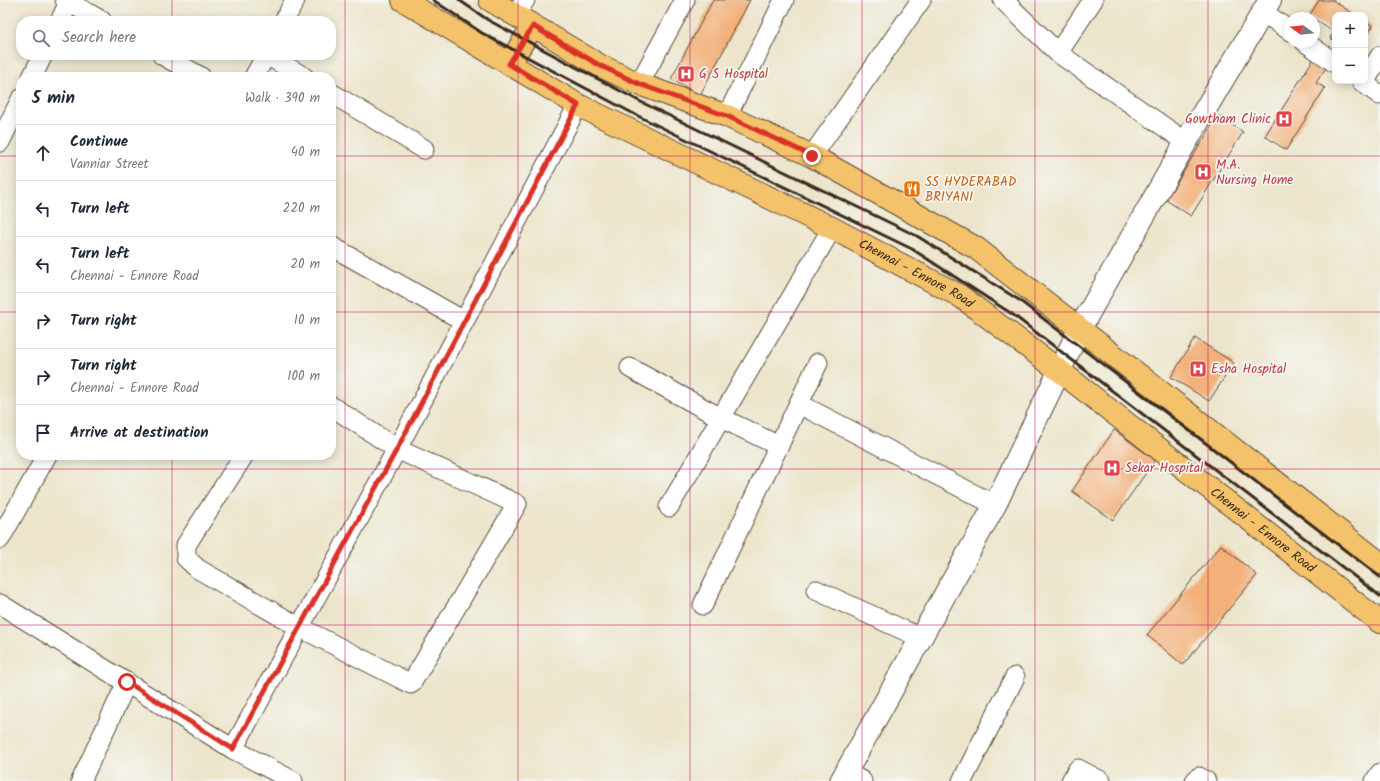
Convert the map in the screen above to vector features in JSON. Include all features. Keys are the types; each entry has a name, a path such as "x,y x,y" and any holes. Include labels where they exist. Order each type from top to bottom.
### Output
{"main road":[{"name":"Chennai - Ennore Road","path":"403,0 578,105 832,228 960,296 1060,371 1380,622"},
{"path":"490,0 524,14 599,65 639,84 727,116 812,156 976,248 1380,563"},
{"path":"509,64 524,14"}],"street":[{"path":"287,16 295,0"},
{"path":"639,84 685,0"},
{"path":"727,116 784,0"},
{"path":"812,156 921,0"},
{"path":"1058,53 1093,0"},
{"path":"62,16 67,1 93,16"},
{"path":"1010,3 1058,53 1186,142"},
{"path":"850,778 921,638 995,505 1080,330 1186,142 1267,6 1284,24"},
{"path":"1314,48 1332,61"},
{"path":"1368,74 1380,56"},
{"path":"34,72 40,60"},
{"path":"171,60 192,72"},
{"path":"257,72 263,60"},
{"path":"275,60 295,72"},
{"path":"1367,84 1380,95"},
{"path":"336,96 424,149"},
{"path":"233,749 397,449 578,105"},
{"path":"0,142 16,109"},
{"path":"669,507 832,228"},
{"path":"336,249 464,322"},
{"path":"703,605 818,363"},
{"path":"630,368 721,418 779,446"},
{"path":"799,404 995,505"},
{"path":"241,460 186,545 186,558 198,569 299,628 411,684 517,504 397,449 336,409"},
{"path":"0,539 44,460"},
{"path":"816,590 921,638"},
{"path":"0,604 233,749 293,781"},
{"path":"962,781 1015,677"},
{"path":"81,781 127,682"},
{"path":"1071,781 1078,769 1101,781"},
{"path":"1375,781 1380,773"},
{"path":"1195,781 1198,777 1206,781"}],"building":[{"path":"713,0 750,0 700,95 671,79"},
{"path":"1319,0 1332,0 1350,12 1332,12 1332,31 1320,23 1320,12 1312,12"},
{"path":"1368,23 1373,26 1368,34"},
{"path":"1314,58 1327,66 1316,83 1325,88 1286,150 1265,136"},
{"path":"1218,116 1243,132 1191,216 1166,200"},
{"path":"1195,338 1234,363 1209,401 1171,377"},
{"path":"1114,430 1155,460 1113,520 1072,491"},
{"path":"1221,545 1257,575 1183,665 1147,635"}],"railway":[{"path":"433,0 482,33 636,115 912,249 1012,314 1380,596"},
{"path":"459,0 488,20 641,102 917,236 1019,300 1380,577"}],"place":[{"name":"G S Hospital","path":"686,74"},
{"name":"Gowtham Clinic","path":"1284,119"},
{"name":"M.A. Nursing Home","path":"1203,172"},
{"name":"SS HYDERABAD BRIYANI","path":"912,189"},
{"name":"Esha Hospital","path":"1198,369"},
{"name":"Sekar Hospital","path":"1112,468"}],"route":[{"path":"127,682 233,749 397,449 578,105 509,64 533,26 599,65 639,84 727,116 812,156"}]}
